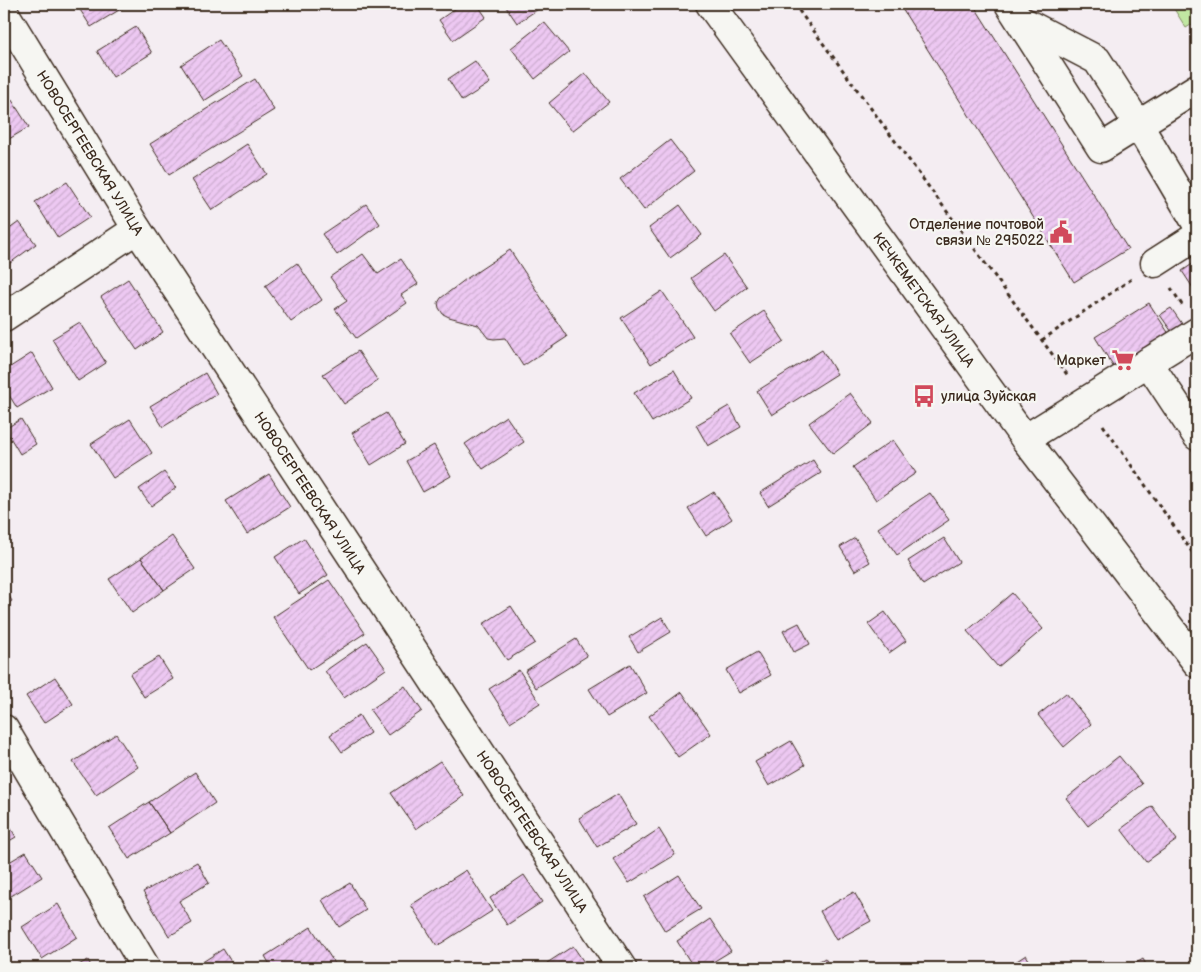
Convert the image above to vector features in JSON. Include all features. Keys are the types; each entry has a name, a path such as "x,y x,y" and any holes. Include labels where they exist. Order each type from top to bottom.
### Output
{"street":[{"name":"КЕЧКЕМЕТСКАЯ УЛИЦА","path":"710,4 1024,439 1197,663"},
{"path":"1014,11 1100,148 1197,88"},
{"path":"1014,11 1098,60 1197,224"},
{"name":"НОВОСЕРГЕЕВСКАЯ УЛИЦА","path":"4,12 137,229 622,968"},
{"path":"4,317 137,229"},
{"path":"1154,263 1197,236"},
{"path":"1024,439 1148,362 1192,321"},
{"path":"1148,362 1197,436"},
{"path":"4,729 146,968"}],"path":[{"path":"794,4 1042,340 1197,559"},
{"path":"1042,340 1154,263 1192,321"}],"green space":[{"path":"1171,4 1197,4 1197,21 1186,28"}],"building":[{"path":"129,4 91,27 77,5"},
{"path":"462,4 477,4 486,17 453,40 439,20"},
{"path":"504,4 546,4 517,23"},
{"path":"899,4 973,4 1128,249 1074,282"},
{"path":"544,22 569,52 535,79 511,48"},
{"path":"136,27 152,53 113,77 97,51"},
{"path":"219,40 243,76 204,101 181,65"},
{"path":"475,61 490,83 462,101 448,79"},
{"path":"585,73 609,102 572,131 549,103"},
{"path":"255,79 274,110 169,175 150,144"},
{"path":"8,94 29,127 4,142 4,97"},
{"path":"670,140 694,171 644,210 620,179"},
{"path":"247,144 267,174 212,210 192,180"},
{"path":"67,182 90,217 58,238 35,202"},
{"path":"366,204 380,224 337,255 322,234"},
{"path":"680,205 702,235 670,258 649,228"},
{"path":"19,222 36,244 6,266 4,263 4,233"},
{"path":"510,250 567,337 523,366 505,338 488,338 478,325 443,314 438,303 441,298 466,279"},
{"path":"363,254 378,274 401,259 418,284 401,295 407,303 356,338 335,309 347,301 330,277"},
{"path":"724,255 747,287 714,311 691,278"},
{"path":"1197,261 1197,290 1195,291 1182,271"},
{"path":"297,263 322,300 291,322 265,286"},
{"path":"128,279 163,332 137,350 101,297"},
{"path":"662,291 693,337 651,364 621,318"},
{"path":"1149,303 1171,337 1116,371 1095,337"},
{"path":"1171,308 1185,328 1174,335 1160,315"},
{"path":"764,311 784,341 750,363 730,334"},
{"path":"80,322 106,363 78,381 52,339"},
{"path":"822,350 837,374 772,415 757,391"},
{"path":"358,351 378,381 344,404 323,374"},
{"path":"32,353 52,387 17,408 4,387 4,371"},
{"path":"674,370 691,398 652,422 634,393"},
{"path":"205,373 217,394 163,427 150,406"},
{"path":"850,393 873,423 833,454 809,423"},
{"path":"729,406 741,427 708,446 696,425"},
{"path":"386,413 405,444 371,465 352,433"},
{"path":"506,416 524,442 483,469 465,444"},
{"path":"21,419 36,444 20,454 5,429"},
{"path":"130,419 152,453 113,478 91,444"},
{"path":"893,440 916,473 876,500 853,467"},
{"path":"434,445 451,476 423,492 406,461"},
{"path":"813,460 821,473 768,506 760,493"},
{"path":"164,472 176,488 151,506 139,489"},
{"path":"269,474 290,507 247,534 226,501"},
{"path":"714,492 732,519 706,536 688,508"},
{"path":"930,493 949,520 897,555 878,528"},
{"path":"172,536 195,569 164,590 141,558"},
{"path":"304,538 328,575 299,594 275,557"},
{"path":"855,538 870,562 855,571 840,547"},
{"path":"944,538 959,562 923,585 908,561"},
{"path":"141,558 164,590 132,613 109,579"},
{"path":"329,580 365,633 309,670 273,617"},
{"path":"4,588 12,601 4,606"},
{"path":"1012,593 1043,629 998,667 967,631"},
{"path":"511,606 535,643 507,660 483,624"},
{"path":"885,612 906,641 889,653 868,624"},
{"path":"662,617 671,632 638,652 629,637"},
{"path":"799,623 810,644 794,652 783,631"},
{"path":"576,639 587,656 536,688 525,671"},
{"path":"367,642 386,669 344,698 325,671"},
{"path":"757,652 771,675 739,693 726,670"},
{"path":"159,657 173,679 144,697 130,674"},
{"path":"630,664 647,693 607,717 589,689"},
{"path":"519,670 540,703 510,722 489,689"},
{"path":"55,677 73,704 44,723 26,696"},
{"path":"405,686 422,711 388,735 370,710"},
{"path":"682,692 711,734 678,757 649,716"},
{"path":"1066,693 1091,724 1064,747 1038,715"},
{"path":"359,715 370,733 342,752 330,735"},
{"path":"116,734 138,767 96,795 73,762"},
{"path":"791,741 805,765 769,786 755,762"},
{"path":"1119,756 1142,784 1088,826 1066,798"},
{"path":"440,761 464,796 416,829 391,793"},
{"path":"195,772 215,803 170,833 149,802"},
{"path":"618,794 636,824 597,847 579,818"},
{"path":"149,802 170,833 129,859 109,828"},
{"path":"1152,806 1177,840 1146,862 1121,829"},
{"path":"4,817 16,837 4,844"},
{"path":"659,829 675,855 629,883 613,859"},
{"path":"26,852 42,877 8,898 4,891 4,865"},
{"path":"197,862 209,883 179,901 192,923 169,936 143,892"},
{"path":"466,870 492,911 437,946 411,905"},
{"path":"524,875 542,902 507,925 490,898"},
{"path":"679,875 701,909 665,931 644,897"},
{"path":"350,883 366,910 339,927 322,900"},
{"path":"854,892 871,921 836,940 820,911"},
{"path":"58,904 77,937 42,959 22,927"},
{"path":"710,919 731,951 703,968 694,968 677,941"},
{"path":"311,927 335,964 329,968 272,968 265,956"},
{"path":"573,946 588,968 551,968 547,963"},
{"path":"223,949 235,968 193,968"},
{"path":"1026,955 1034,968 1006,968"},
{"path":"825,958 830,968 807,968"},
{"path":"1143,959 1148,968 1128,968"},
{"path":"88,960 92,968 73,968"}],"place":[{"name":"Отделение почтовой связи № 295022","path":"1061,232"},
{"name":"Маркет","path":"1123,360"},
{"name":"улица Зуйская","path":"924,396"}]}
